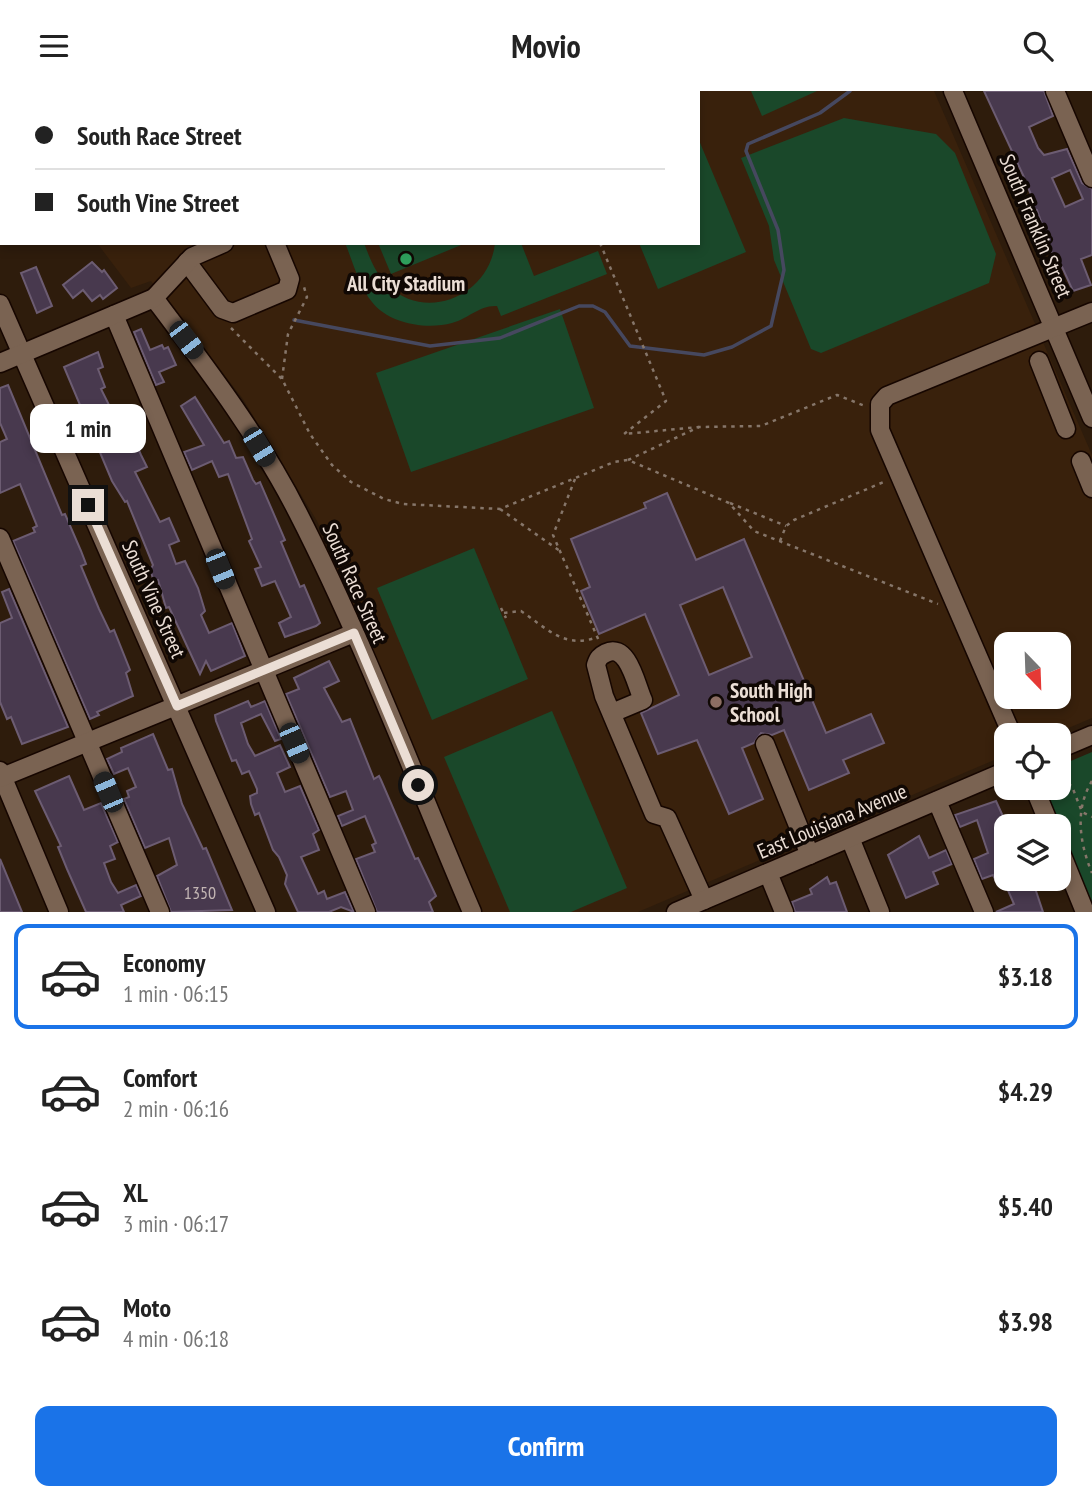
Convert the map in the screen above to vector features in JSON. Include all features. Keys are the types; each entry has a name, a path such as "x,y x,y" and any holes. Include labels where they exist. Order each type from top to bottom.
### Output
{"street":[{"name":"South Franklin Street","path":"953,91 1092,418"},
{"path":"1055,91 1092,178"},
{"path":"0,363 154,298 191,254 219,245"},
{"path":"191,254 222,309 233,313 287,290 290,279 276,245"},
{"name":"South Race Street","path":"154,298 233,403 298,512 354,633 472,912"},
{"name":"South Vine Street","path":"0,304 266,912"},
{"path":"1007,723 880,430 880,404 887,396 1092,312"},
{"path":"114,315 366,912"},
{"path":"1039,361 1066,429"},
{"path":"1081,461 1092,488"},
{"path":"0,538 160,912"},
{"path":"59,912 1,775 87,743 354,633"},
{"path":"612,713 643,699 626,658 620,651 604,654 597,659 597,673 612,713 654,814 667,818 704,900"},
{"path":"1071,744 1092,735"},
{"path":"765,744 810,855"},
{"name":"East Louisiana Avenue","path":"677,912 994,776"},
{"path":"937,801 984,912"},
{"path":"850,838 880,912"},
{"path":"768,873 784,912"},
{"path":"1071,878 1085,912"}],"path":[{"path":"601,245 666,401 624,434 699,427 761,426 837,395 879,412"},
{"path":"282,379 288,334 307,297 301,279"},
{"path":"225,321 282,379 322,452 332,465 367,491 403,504 500,509 628,460 699,427"},
{"path":"628,460 786,526"},
{"path":"780,541 786,526 895,477"},
{"path":"576,478 553,535 604,654"},
{"path":"729,503 754,531 938,604"},
{"path":"500,509 561,552"},
{"path":"503,613 521,611 549,633 569,640 584,641 597,637"},
{"path":"1092,781 1085,795 1081,843 1092,873"},
{"path":"1071,786 1082,812 1092,817"}],"shaded area":[{"path":"700,91 934,91 1092,455 1092,718 1071,727 1071,723 994,723 994,760 638,912 480,912 317,521 243,399 151,281 131,288 99,245 700,245"}],"green space":[{"path":"751,91 817,91 762,116"},
{"path":"844,118 936,134 955,153 996,254 989,283 821,353 811,349 774,260 769,226 741,158"},
{"path":"700,143 746,252 658,289 640,245 700,245"},
{"path":"346,245 365,245 377,271 388,286 404,297 421,302 455,298 469,289 482,276 491,261 495,245 522,245 534,276 598,251 607,274 501,316 497,306 491,306 452,323 431,326 388,316 367,296"},
{"name":"All City Stadium","path":"379,245 461,245 391,274"},
{"path":"560,309 594,408 411,472 376,373"},
{"path":"474,548 528,679 432,720 377,588"},
{"path":"552,711 627,888 571,912 510,912 444,757"},
{"path":"1092,752 1092,907 1071,858 1071,814 1052,814 1046,800 1071,800 1071,761"}],"building":[{"path":"984,91 1044,91 1053,116 1029,127 1038,148 1044,155 1067,149 1082,183 1092,189 1092,255 1081,259 1091,285 1073,291 1062,267 1057,268 1037,210 1032,208 1028,199 1032,197","holes":["1070,170 1083,199 1065,207 1052,178"]},
{"path":"92,262 102,272 104,270 117,288 103,299 100,295 92,301 83,290 73,298 63,285"},
{"path":"36,267 52,306 37,313 21,273"},
{"path":"141,329 150,350 162,345 164,349 168,347 176,365 159,372 164,382 156,385 134,332"},
{"path":"98,352 103,367 98,369 105,387 101,389 121,429 130,429 147,467 135,472 160,522 169,518 179,541 169,545 176,564 185,561 198,588 205,611 201,615 209,633 232,623 245,656 211,671 206,661 200,674 169,607 166,608 158,580 154,581 150,570 153,565 127,501 125,502 112,481 64,367"},
{"path":"8,385 62,515 65,514 81,551 86,564 81,566 99,609 110,632 114,630 130,670 126,673 133,696 97,712 99,715 90,719 13,541 35,532 33,528 37,526 20,484 0,493 0,442 7,439 0,423 0,388"},
{"path":"195,397 224,443 229,441 236,458 243,457 253,480 256,484 260,482 285,540 281,542 300,587 304,585 320,623 316,626 285,637 279,623 291,617 275,581 262,586 255,569 261,567 249,541 252,539 228,474 219,477 212,461 192,470 184,452 204,445 181,406"},
{"path":"667,493 696,560 744,539 826,733 871,714 884,743 843,760 849,773 809,790 784,730 772,735 761,733 754,743 742,748 763,799 729,814 697,740 658,754 641,713 679,695 645,614 599,634 581,591 590,587 571,539 646,508 644,503","holes":["723,587 752,657 709,675 680,605"]},
{"path":"9,589 68,727 22,744 11,717 7,719 0,702 0,623 12,618 2,592"},
{"path":"329,661 339,681 324,688 342,722 350,719 374,779 379,776 381,780 415,859 418,858 436,896 429,902 433,912 377,912 356,859 375,852 372,845 376,843 365,816 342,826 338,816 353,810 346,791 330,797 286,694 299,689 294,678"},
{"path":"248,701 251,707 265,701 281,739 275,741 261,714 241,723 248,744 255,756 280,745 290,767 277,773 285,792 300,786 319,830 313,834 319,850 301,857 318,894 324,891 327,899 345,892 354,912 341,907 329,912 298,912 285,884 287,875 273,850 259,813 255,815 251,804 250,796 257,793 257,789 249,771 242,774 236,760 232,761 216,721 215,715"},
{"path":"153,734 168,770 172,769 182,804 203,849 206,848 232,910 171,912 157,876 177,865 169,838 145,848 124,799 129,797 127,791 136,787 128,768 114,774 107,759 122,752 121,748"},
{"path":"69,776 84,810 101,803 118,842 110,846 115,859 104,863 111,882 118,893 136,885 141,896 121,905 124,912 86,912 58,847 61,846 35,791"},
{"path":"996,801 1002,814 994,814 994,877 993,875 982,879 974,859 988,853 977,820 960,827 955,815"},
{"path":"919,836 929,858 946,850 952,864 933,872 938,884 906,898 888,855"},
{"path":"0,859 22,912 0,912"},
{"path":"827,877 830,884 836,882 847,912 795,912 792,902 812,894 810,889"},
{"path":"1008,891 1036,891 1043,912 996,912 1014,904"}],"waterway":[{"path":"294,320 430,346 500,338 579,306 593,306 605,312 630,346 704,355 732,347 771,326 784,270 778,230 746,151 748,144 820,113 850,91"}],"place":[{"name":"All City Stadium","path":"406,259"},
{"name":"South High School","path":"716,702"}],"route":[{"path":"88,505 177,706 354,633 418,785"}]}
